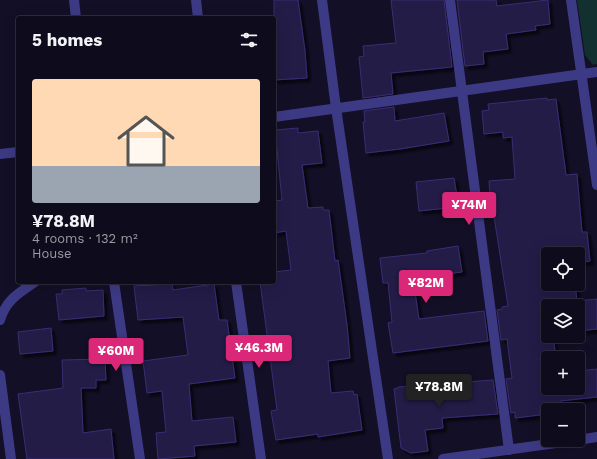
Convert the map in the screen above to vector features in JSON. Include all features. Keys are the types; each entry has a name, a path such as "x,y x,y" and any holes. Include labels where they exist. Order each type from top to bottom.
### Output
{"street":[{"path":"74,0 76,16"},
{"path":"196,0 198,16"},
{"path":"322,0 336,108 388,459"},
{"path":"450,0 509,450"},
{"path":"571,0 597,185"},
{"path":"276,116 597,72"},
{"path":"0,154 16,152"},
{"path":"0,320 2,312 15,296 32,284"},
{"path":"114,284 140,459"},
{"path":"236,284 261,459"},
{"path":"0,376 11,459"},
{"path":"585,439 597,437"},
{"path":"443,459 541,445"}],"green space":[{"path":"577,0 597,0 597,64 593,65 585,55"}],"building":[{"path":"274,0 298,0 307,78 276,80 276,16 274,16"},
{"path":"391,0 444,0 452,67 391,73 393,94 363,98 359,57 364,56 363,46 396,43"},
{"path":"457,0 496,0 497,6 548,0 550,24 535,26 536,30 506,34 508,49 483,52 484,64 465,66"},
{"path":"547,98 547,100 556,99 566,175 577,174 582,232 587,232 590,261 585,262 585,247 541,247 541,291 576,291 577,299 541,299 541,343 554,343 555,351 541,351 541,395 585,395 585,370 597,369 597,397 560,401 560,403 541,403 540,415 515,418 515,412 511,413 506,379 512,378 507,339 501,340 497,310 508,306 493,210 491,210 489,181 515,179 512,137 503,138 503,132 484,134 482,111 489,110 488,104"},
{"path":"394,107 395,121 444,113 449,141 366,153 363,122 365,122 364,111"},
{"path":"298,128 298,133 318,131 322,163 302,165 308,208 323,207 323,210 329,210 335,261 338,260 350,358 328,361 331,393 353,391 354,395 357,394 362,430 318,437 318,434 276,440 271,411 277,410 260,284 276,284 276,272 291,270 286,231 276,233 276,201 282,200 276,130"},
{"path":"454,178 458,202 446,204 447,208 419,211 416,182"},
{"path":"458,246 462,272 422,277 422,279 413,279 419,319 484,311 488,341 393,353 388,323 392,322 388,283 383,283 380,258 427,253 427,251"},
{"path":"172,284 173,290 214,284 219,320 227,320 235,378 189,384 192,421 233,417 236,442 194,446 195,456 158,459 156,433 166,432 162,391 147,393 143,361 188,355 183,317 138,320 134,286"},
{"path":"86,288 86,291 103,290 104,316 59,320 56,294 62,294 62,290"},
{"path":"597,299 597,329 585,330 585,300"},
{"path":"51,328 53,351 20,354 18,332"},
{"path":"105,359 106,380 96,380 96,388 81,388 83,433 111,429 114,459 27,459 18,394 63,388 62,360"},
{"path":"493,380 498,414 442,418 443,428 425,430 428,451 411,453 401,448 394,389 398,387"}]}
